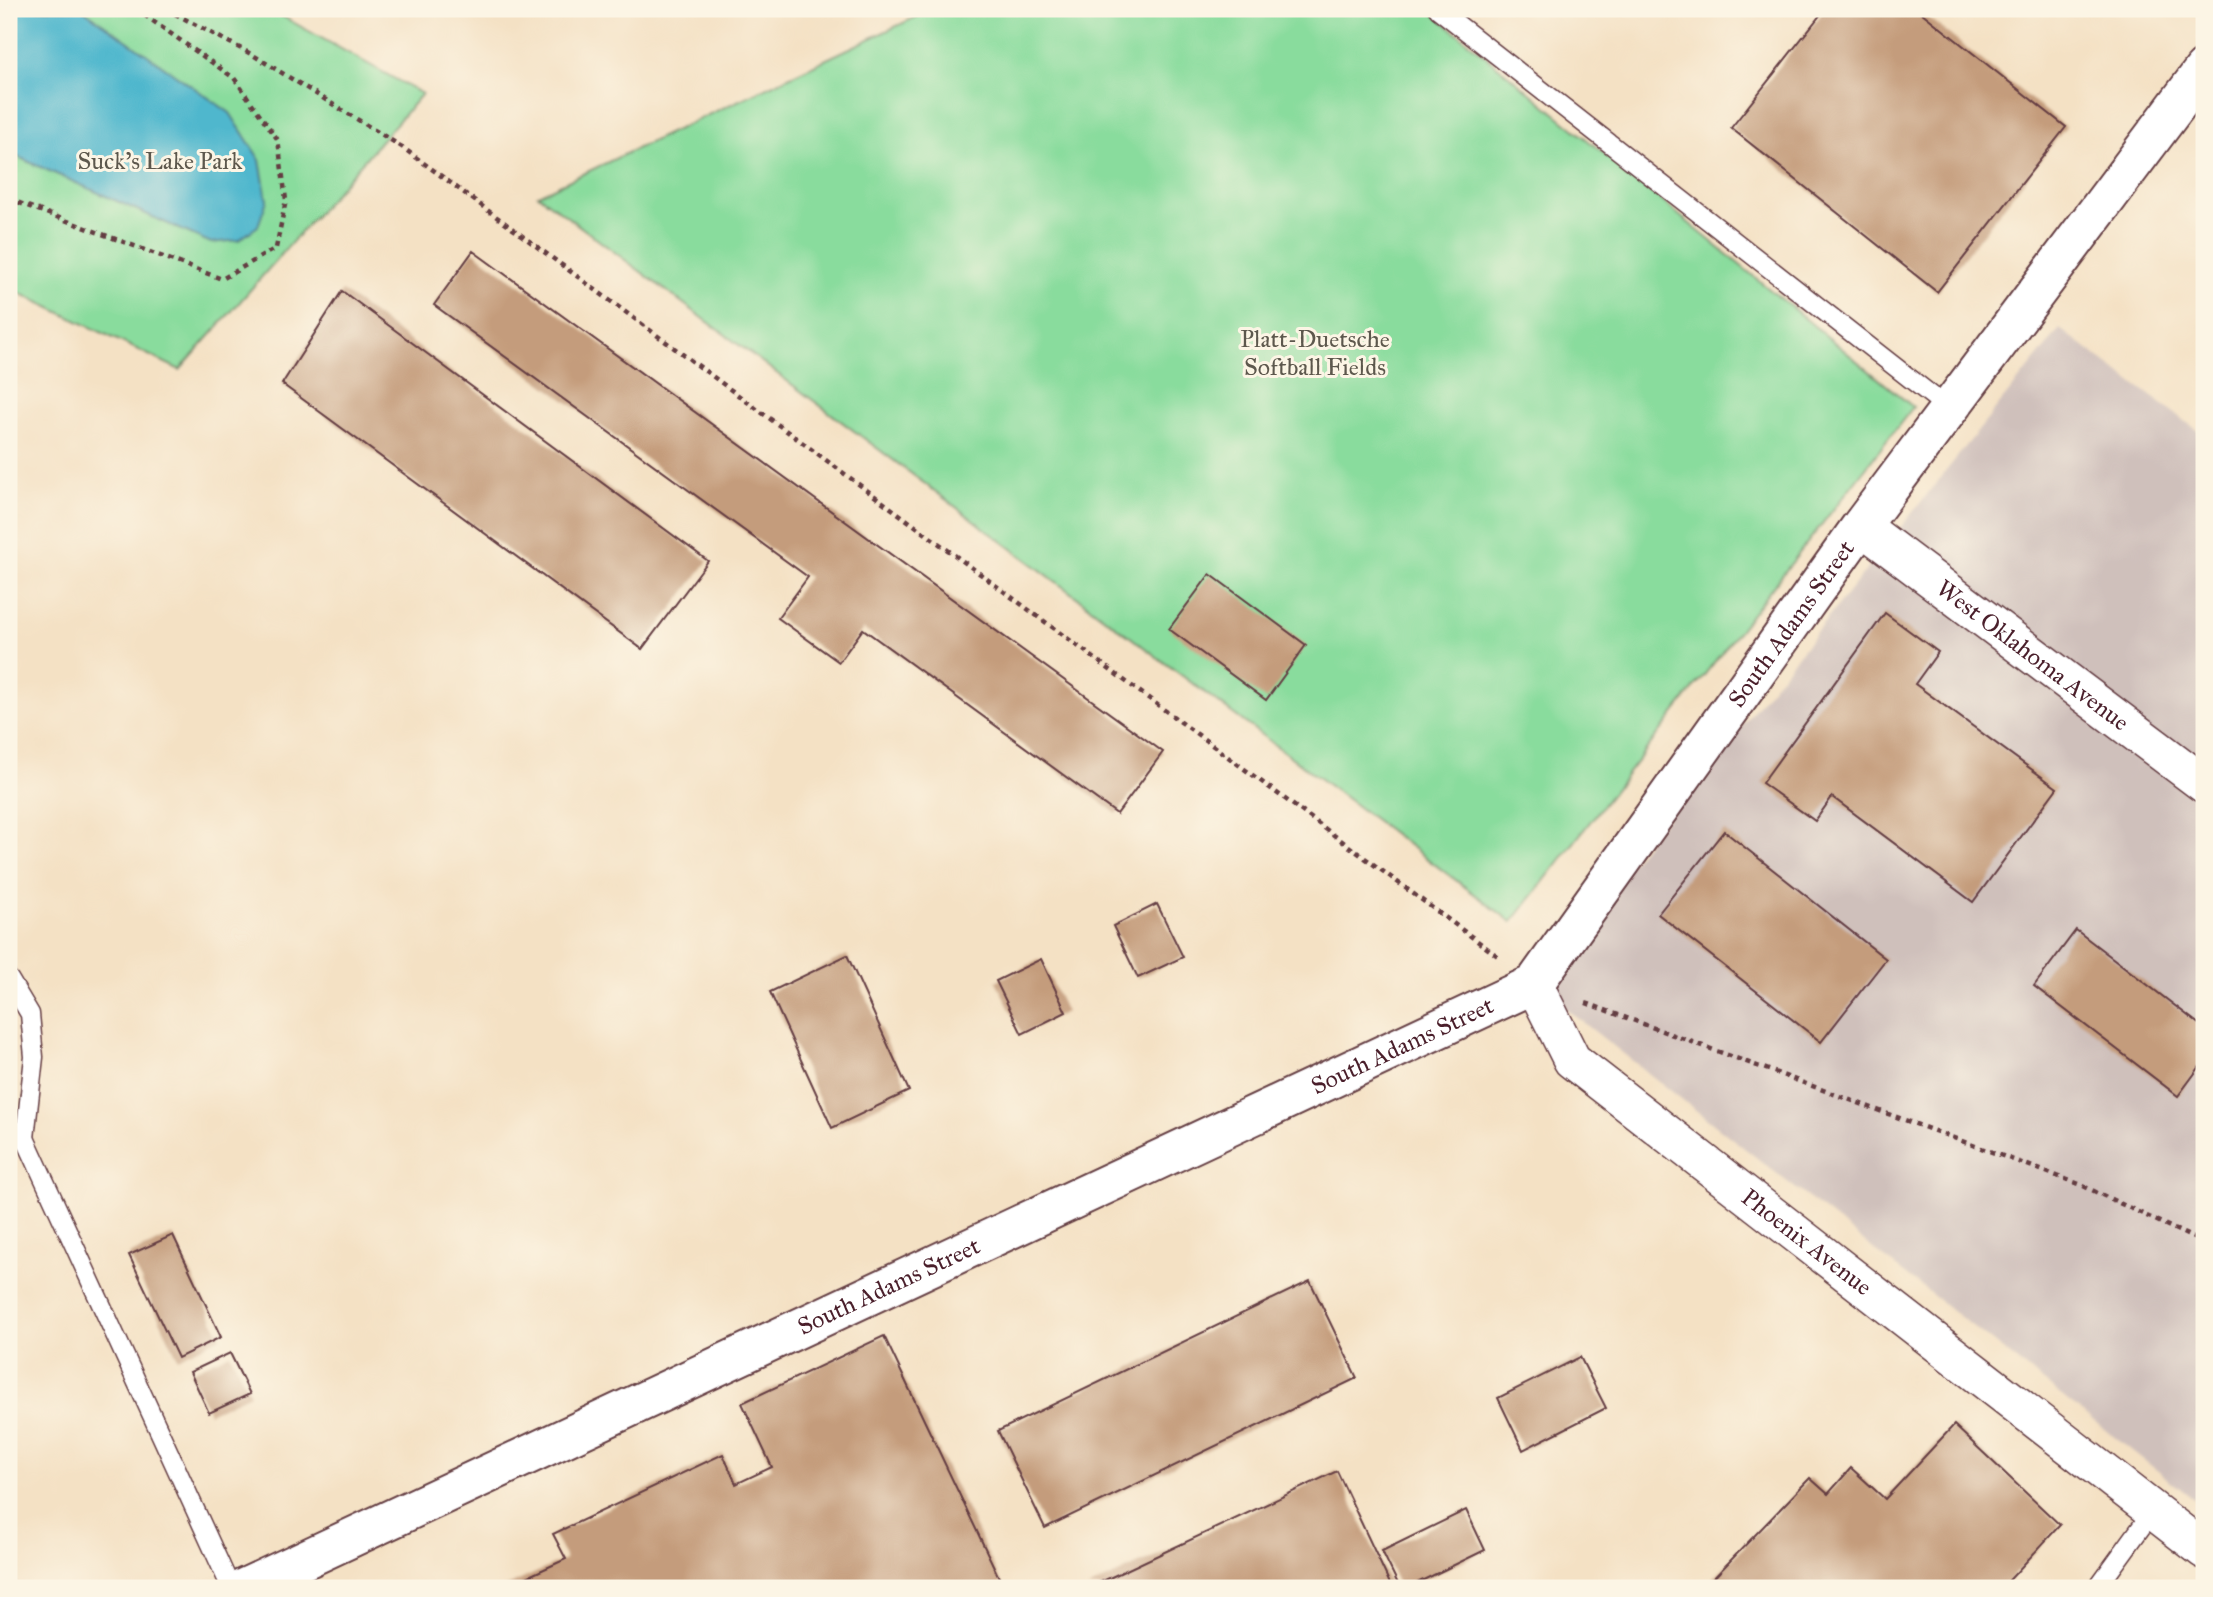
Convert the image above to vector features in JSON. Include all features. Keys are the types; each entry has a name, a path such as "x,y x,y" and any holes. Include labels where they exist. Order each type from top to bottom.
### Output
{"street":[{"name":"South Adams Street","path":"244,1588 1534,984 1861,526 2204,69"},
{"name":"West Oklahoma Avenue","path":"1861,526 2204,784"},
{"name":"Phoenix Avenue","path":"1534,984 1572,1060 2204,1550"}],"lane":[{"path":"1438,9 1949,409"},
{"path":"9,979 30,1014 34,1057 25,1138 231,1588"},
{"path":"9,1129 25,1138"},
{"path":"2098,1588 2153,1511"}],"path":[{"path":"9,199 222,279 276,248 286,200 278,140 234,78 139,9"},
{"path":"166,9 253,55 402,147 1534,984 2079,1184 2204,1243"}],"shaded area":[{"path":"2060,329 2204,435 2204,1507 1534,984"}],"green space":[{"name":"Suck's Lake Park","path":"9,9 269,9 422,94 180,370 9,288"},
{"name":"Platt-Duetsche Softball Fields","path":"933,9 1428,9 1913,407 1512,922 538,195"}],"water":[{"path":"9,9 82,9 230,113 260,160 267,200 258,226 239,240 211,243 9,153"}],"building":[{"path":"1825,9 1917,9 2066,127 1937,292 1731,128"},
{"path":"473,251 1163,752 1117,814 863,629 839,662 778,618 808,577 434,305"},
{"path":"342,291 708,561 642,649 282,384"},
{"path":"1210,574 1306,645 1266,700 1169,629"},
{"path":"1885,613 1938,652 1915,684 2057,788 1973,902 1832,797 1815,821 1762,783"},
{"path":"1724,831 1886,959 1821,1042 1658,914"},
{"path":"1157,904 1183,957 1138,978 1113,926"},
{"path":"2076,930 2204,1028 2204,1061 2178,1096 2034,986"},
{"path":"847,955 909,1091 832,1128 770,992"},
{"path":"1041,959 1066,1012 1022,1034 996,981"},
{"path":"173,1235 221,1337 178,1358 129,1255"},
{"path":"1310,1281 1357,1378 1045,1528 998,1431"},
{"path":"884,1336 1004,1588 503,1588 566,1559 553,1534 723,1454 736,1484 772,1467 742,1403"},
{"path":"230,1353 250,1394 209,1413 190,1372"},
{"path":"1580,1357 1606,1408 1523,1450 1498,1398"},
{"path":"1954,1425 2060,1525 2002,1588 1704,1588 1810,1478 1828,1494 1851,1468 1885,1499"},
{"path":"1337,1471 1392,1588 1088,1588"},
{"path":"1466,1510 1485,1550 1407,1588 1400,1588 1382,1551"}]}
